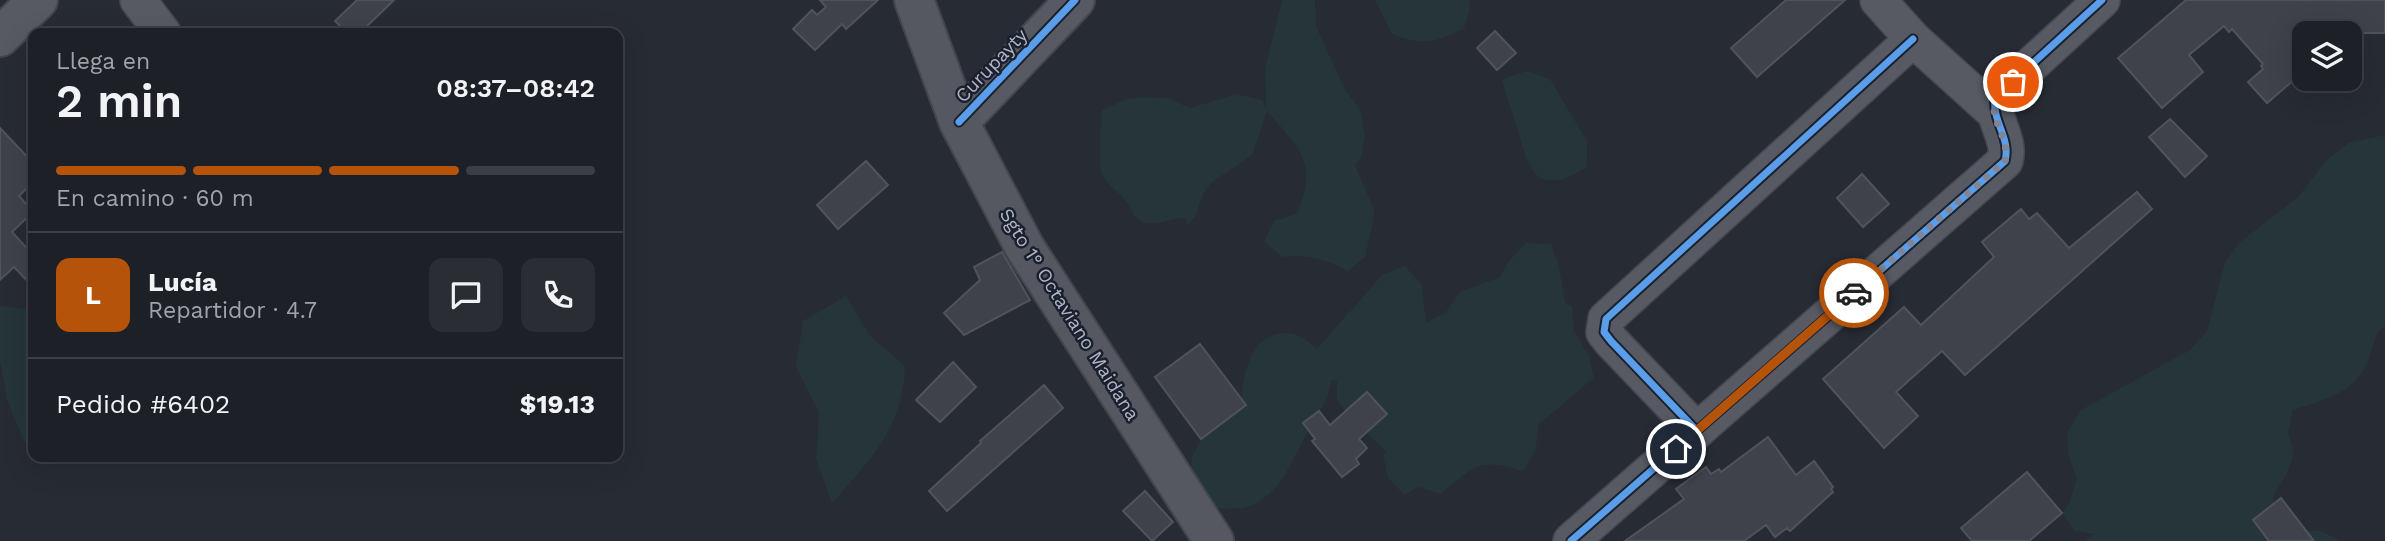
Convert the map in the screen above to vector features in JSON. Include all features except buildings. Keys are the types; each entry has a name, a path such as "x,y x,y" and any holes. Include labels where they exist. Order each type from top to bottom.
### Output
{"main road":[{"name":"Sgto 1° Octaviano Maidana","path":"914,0 959,122 1025,248 1214,541"}],"street":[{"path":"0,37 38,0"},
{"path":"138,0 159,28"},
{"name":"Curupayty","path":"959,122 1076,0"},
{"path":"1571,541 2005,161 2006,141 1994,112 1913,39 1878,0"},
{"path":"1994,112 1995,99 2102,0"},
{"path":"1697,431 1611,341 1604,332 1606,319 1913,39"}],"shaded area":[{"path":"1282,0 1315,0 1316,26 1345,90 1360,109 1365,135 1361,158 1355,165 1375,212 1365,257 1348,271 1316,258 1283,257 1264,242 1274,221 1297,214 1306,182 1306,169 1297,147 1267,111 1252,155 1211,183 1203,194 1195,217 1187,225 1186,218 1154,223 1140,221 1127,202 1107,182 1101,170 1102,110 1127,99 1168,98 1190,108 1237,94 1262,100 1266,108 1265,69"},
{"path":"1375,0 1469,0 1470,7 1464,29 1436,40 1420,41 1392,34"},
{"path":"1527,71 1550,79 1587,141 1587,167 1571,176 1548,180 1540,177 1527,160 1502,79"},
{"path":"2385,135 2385,325 2376,338 2364,370 2356,380 2338,393 2293,410 2288,432 2294,454 2286,475 2273,496 2277,519 2294,534 2319,530 2341,541 2084,541 2094,534 2075,531 2062,513 2069,503 2077,479 2069,457 2067,433 2081,410 2190,350 2207,331 2225,262 2240,242 2297,198 2327,160 2348,143"},
{"path":"1526,243 1551,244 1559,266 1565,302 1572,307 1574,330 1589,356 1594,378 1538,425 1536,450 1523,471 1486,465 1470,471 1440,494 1418,487 1404,495 1388,478 1383,455 1386,451 1350,418 1337,399 1337,381 1331,380 1326,400 1292,462 1273,490 1247,507 1229,509 1208,506 1192,476 1194,453 1214,426 1241,405 1246,371 1255,350 1262,342 1271,336 1287,333 1301,337 1317,349 1383,274 1405,266 1422,285 1426,323 1446,312 1460,292 1500,277 1509,261"},
{"path":"846,296 870,336 905,366 903,388 891,425 872,457 832,503 816,459 819,412 796,367 803,321"},
{"path":"0,306 28,309 28,441 24,442 7,399 0,361"}],"cycle path":[{"path":"959,122 1075,0"},
{"path":"1571,541 2005,161 2006,145 1996,115 1995,98 2102,0"},
{"path":"1697,431 1611,341 1604,332 1606,319 1913,39"}],"way so far":[{"path":"1854,293 2005,161 2008,152 2006,141 1996,121 1995,99 2013,82"}],"route":[{"path":"1676,449 1854,293"}]}
